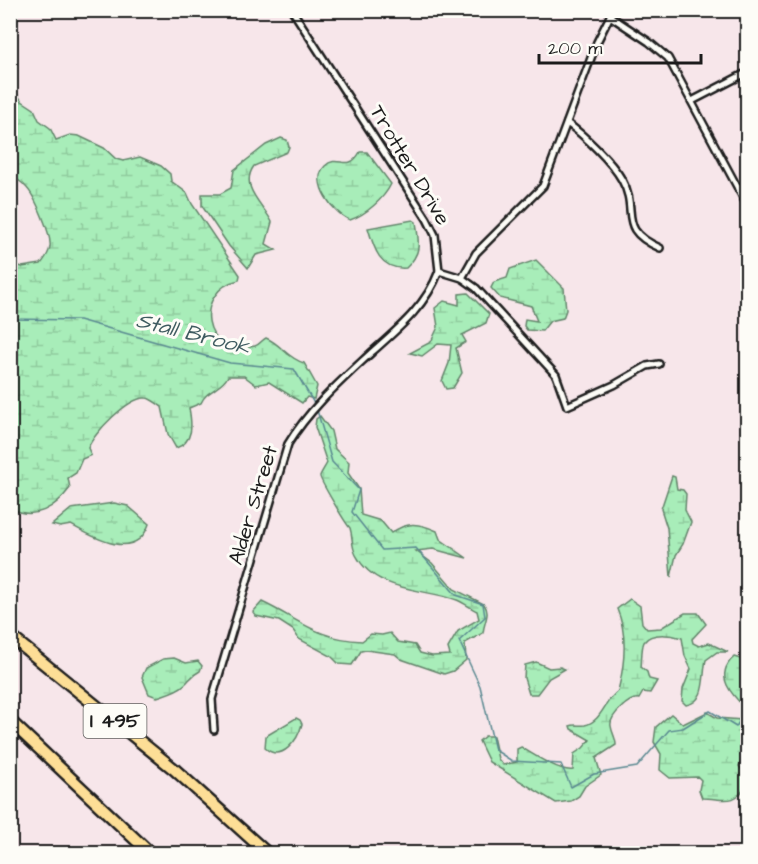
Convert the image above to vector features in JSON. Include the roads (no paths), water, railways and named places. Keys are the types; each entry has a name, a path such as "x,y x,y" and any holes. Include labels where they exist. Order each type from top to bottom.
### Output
{"highway":[{"name":"I 495","path":"10,636 174,769 268,854"},
{"path":"10,721 151,854"}],"street":[{"name":"Trotter Drive","path":"292,10 428,219 435,234 439,271"},
{"path":"462,278 476,253 538,194 597,42 611,13 662,52 692,101 747,207"},
{"path":"692,101 747,72"},
{"path":"567,123 618,174 627,192 630,218 635,232 640,238 660,248"},
{"path":"738,189 747,184"},
{"path":"439,271 462,278 476,288 556,375 567,406 614,385 647,366 659,364"},
{"name":"Alder Street","path":"214,730 212,699 288,444 319,402 409,318 425,300 439,271"}],"waterway":[{"name":"Stall Brook","path":"10,319 79,320 230,363 294,369 315,405"},
{"name":"Stall Brook","path":"317,410 332,462 359,490 352,512 382,550 416,548 456,595 483,604 485,617 459,641 480,686 495,750 512,761 561,764 571,787 594,774 637,767 669,730 683,728 710,711 736,727 743,715 743,694 748,690"}]}
